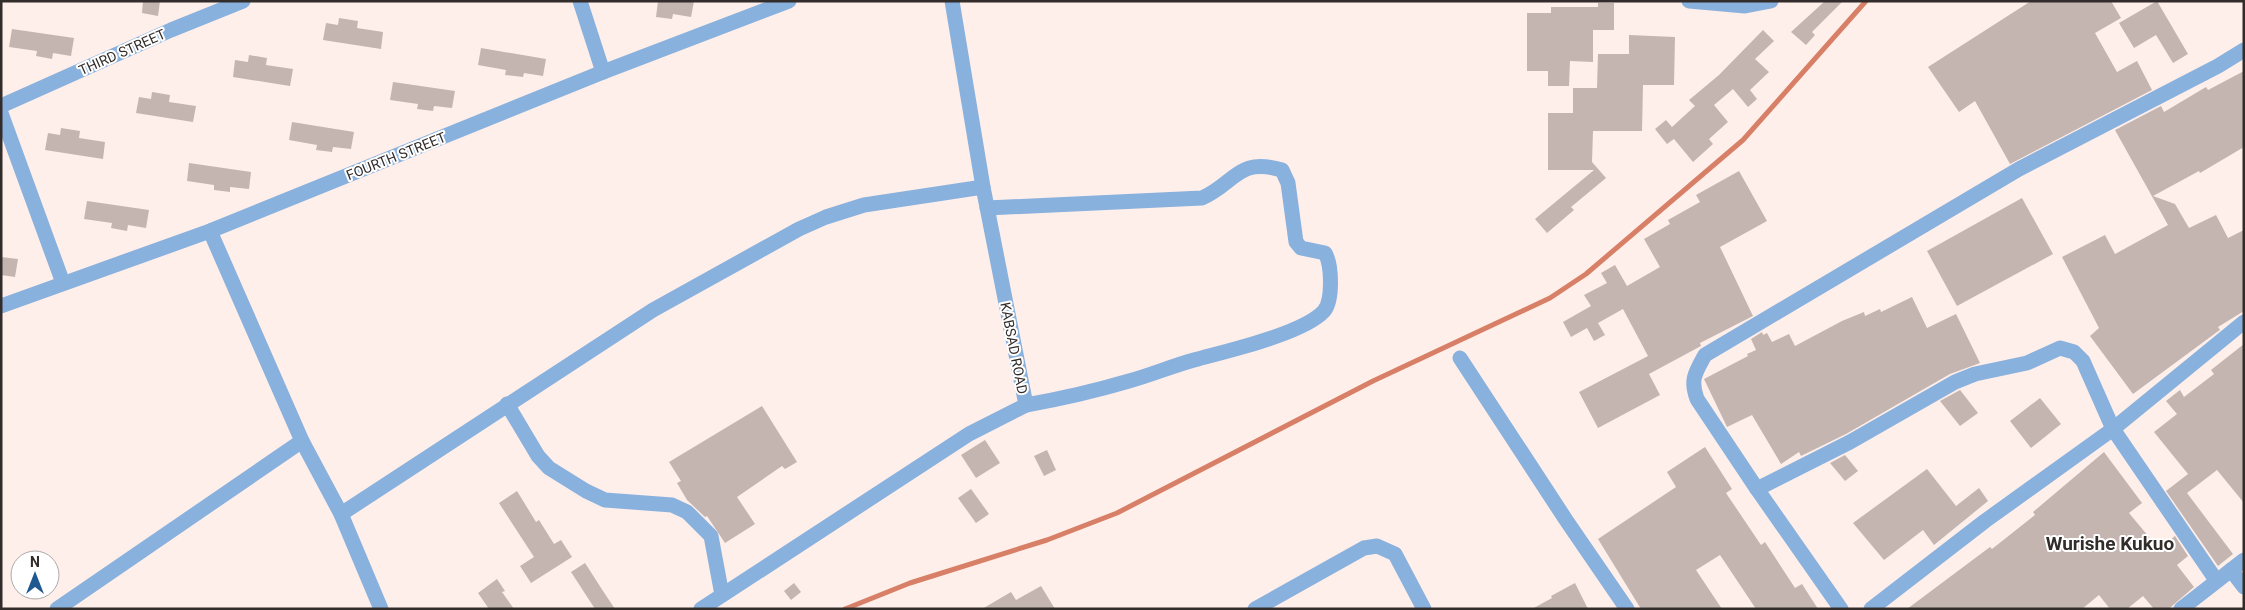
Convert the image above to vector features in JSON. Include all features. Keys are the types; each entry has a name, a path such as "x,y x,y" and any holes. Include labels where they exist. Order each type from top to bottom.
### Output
{"street":[{"name":"THIRD STREET","path":"1,106 171,30 243,1"},
{"path":"580,1 603,72"},
{"name":"FOURTH STREET","path":"1,306 210,231 603,72 789,1"},
{"name":"KABSAD ROAD","path":"702,609 969,434 1026,405 983,187 952,1"},
{"path":"1689,1 1746,6 1771,1"},
{"path":"1841,609 1697,399 1692,386 1704,355 2019,169 2218,66 2244,50"},
{"path":"1,113 64,283"},
{"path":"987,208 1202,198 1211,194 1235,174 1251,167 1267,166 1282,170 1288,183 1296,242 1301,248 1325,253 1330,261 1330,304 1322,312 1284,334 1176,365 1131,381 1074,396 1026,405"},
{"path":"341,514 653,310 799,229 826,217 864,204 983,187"},
{"path":"210,231 302,441 341,514 381,609"},
{"path":"1871,609 1985,522 2113,429 2244,322"},
{"path":"1757,489 1850,442 1954,382 1975,374 2027,363 2060,348 2074,352 2083,360 2113,429 2216,580"},
{"path":"1460,358 1627,609"},
{"path":"508,404 538,456 550,468 586,491 605,500 672,506 687,512 711,536 722,595"},
{"path":"57,609 302,441"},
{"path":"1255,609 1364,548 1377,546 1395,554 1424,609"},
{"path":"2182,609 2216,580 2244,560"},
{"path":"2232,570 2244,587"}],"building":[{"path":"143,1 160,1 158,16 142,13"},
{"path":"658,1 694,1 691,17 673,14 672,19 656,17"},
{"path":"1825,1 1843,1 1812,32 1815,35 1806,45 1791,32"},
{"path":"2031,1 2111,1 2121,18 2095,33 2117,72 2137,61 2152,90 2010,164 1975,101 1959,112 1928,67"},
{"path":"2157,1 2188,54 2173,63 2156,35 2134,48 2119,23"},
{"path":"1598,3 1614,3 1614,30 1593,30 1593,62 1570,61 1569,86 1548,86 1548,71 1527,71 1527,13 1551,13 1551,7 1598,7"},
{"path":"339,18 358,21 357,28 383,32 381,49 323,40 326,23 338,25"},
{"path":"12,29 74,38 71,56 53,53 52,59 36,56 37,51 9,47"},
{"path":"1763,30 1774,41 1755,59 1769,72 1750,90 1757,99 1748,107 1733,89 1714,105 1728,122 1709,139 1713,144 1693,162 1674,139 1667,144 1655,129 1666,120 1672,127 1695,106 1689,100 1719,75"},
{"path":"1629,35 1675,37 1674,85 1643,85 1642,131 1593,131 1592,162 1606,178 1571,207 1574,210 1547,233 1535,219 1594,170 1548,170 1548,113 1573,113 1573,88 1597,88 1598,54 1629,54"},
{"path":"481,48 546,59 543,76 524,73 523,77 505,75 506,70 478,65"},
{"path":"249,55 267,58 266,65 293,69 290,86 233,77 235,60 248,62"},
{"path":"2244,71 2244,147 2200,173 2199,171 2153,196 2175,204 2189,228 2216,215 2228,238 2244,230 2244,311 2218,327 2220,330 2133,394 2090,336 2099,328 2062,257 2105,235 2115,254 2168,225 2115,130 2161,106 2164,112 2206,87 2208,90"},
{"path":"393,82 455,91 452,108 434,106 433,111 417,109 418,104 390,100"},
{"path":"152,92 170,95 169,102 196,106 193,122 136,113 139,97 151,99"},
{"path":"292,122 354,132 351,149 333,147 332,152 316,150 317,145 289,140"},
{"path":"61,128 80,131 79,138 105,142 103,159 45,150 48,133 60,135"},
{"path":"189,163 251,172 249,189 230,187 230,192 214,190 214,185 187,181"},
{"path":"1739,171 1767,221 1720,247 1753,316 1700,343 1701,346 1649,374 1660,395 1598,428 1579,392 1648,356 1623,309 1598,323 1605,335 1594,341 1587,328 1571,337 1563,322 1591,306 1584,295 1607,283 1601,273 1615,265 1627,286 1660,267 1644,239 1670,224 1668,220 1700,202 1696,195"},
{"path":"2022,198 2053,254 1957,306 1927,251"},
{"path":"87,201 149,210 146,228 128,225 127,231 111,228 112,223 84,219"},
{"path":"1,257 18,259 15,277 1,275"},
{"path":"1912,297 1927,328 1956,314 1980,363 1950,374 1846,434 1801,456 1799,452 1781,464 1752,415 1727,427 1704,379 1756,350 1751,339 1762,332 1763,335 1767,333 1772,342 1789,334 1795,346 1842,321 1864,312 1865,316 1880,309 1881,312"},
{"path":"2244,344 2244,503 2217,470 2187,493 2233,554 2218,566 2166,491 2188,474 2154,432 2177,414 2166,401 2180,390 2184,397 2214,374 2211,370"},
{"path":"1960,390 1978,413 1960,426 1940,401"},
{"path":"2040,398 2061,424 2031,448 2010,421"},
{"path":"762,406 797,462 785,469 782,466 737,497 755,524 725,543 707,516 705,517 687,500 677,483 681,481 669,462"},
{"path":"985,440 1000,463 976,478 961,455"},
{"path":"1705,447 1732,489 1726,493 1761,545 1765,542 1795,588 1802,584 1818,609 1756,609 1720,555 1696,570 1722,609 1641,609 1598,539 1676,487 1667,472"},
{"path":"1047,450 1056,470 1044,476 1034,456"},
{"path":"2104,452 2142,503 2129,513 2159,549 2175,536 2188,556 2177,565 2194,587 2169,609 2154,609 2143,596 2127,609 2110,609 2099,595 2082,609 1907,609 1990,547 1992,549 2035,515 2033,512"},
{"path":"1845,455 1858,471 1845,481 1830,463"},
{"path":"1927,469 1956,506 1979,488 1988,501 1934,545 1923,530 1884,560 1853,523"},
{"path":"971,489 989,514 976,523 958,498"},
{"path":"517,491 536,522 539,520 554,544 561,540 572,557 531,583 520,566 534,557 499,503"},
{"path":"585,563 615,609 595,609 571,572"},
{"path":"497,579 505,591 502,592 514,609 489,609 478,593"},
{"path":"794,583 801,592 791,600 784,591"},
{"path":"1575,583 1588,609 1532,609 1552,598 1551,596"},
{"path":"1041,586 1055,609 982,609 1011,592 1016,600"}],"waterway":[{"path":"845,609 910,583 1047,540 1117,513 1373,381 1550,298 1586,274 1743,140 1866,1"}],"district":[{"name":"Wurishe Kukuo","path":"2110,543"}]}
